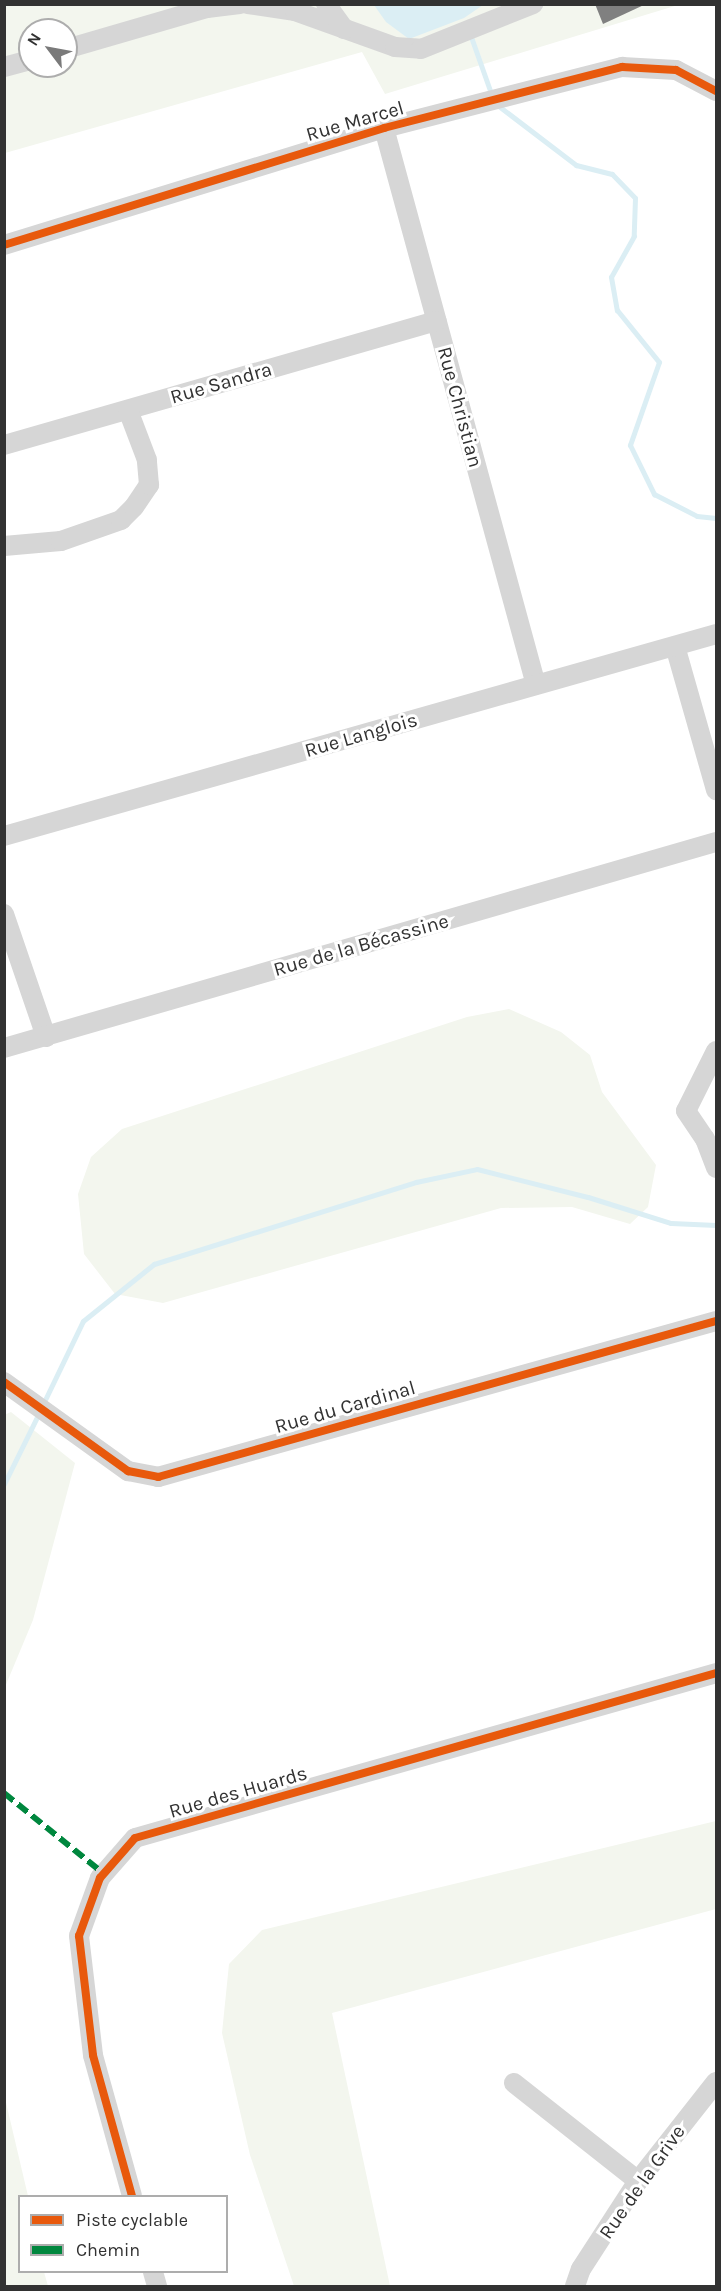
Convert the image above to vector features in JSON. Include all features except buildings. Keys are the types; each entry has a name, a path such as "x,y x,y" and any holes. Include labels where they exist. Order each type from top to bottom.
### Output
{"street":[{"path":"78,46 207,8 240,4"},
{"path":"248,4 295,11 395,47 421,49 533,4"},
{"path":"326,4 344,29"},
{"name":"Rue Marcel","path":"4,245 384,128 622,67 676,70 717,91"},
{"name":"Rue Christian","path":"384,128 536,685"},
{"name":"Rue Sandra","path":"4,446 437,321"},
{"path":"4,546 61,542 121,520 134,507 149,485 147,459 128,410"},
{"name":"Rue Langlois","path":"4,836 717,634"},
{"path":"675,646 717,790"},
{"name":"Rue de la Bécassine","path":"4,1048 717,842"},
{"path":"4,914 46,1037"},
{"path":"717,1051 687,1111 705,1139 717,1168"},
{"name":"Rue du Cardinal","path":"4,1382 128,1471 158,1477 717,1321"},
{"name":"Rue des Huards","path":"132,2195 93,2055 79,1936 100,1878 135,1838 717,1673"},
{"name":"Rue de la Grive","path":"575,2286 581,2269 638,2181 717,2082"},
{"path":"514,2083 638,2181"}],"shaded area":[{"path":"5,5 678,5 385,94 362,52 5,153"},
{"path":"374,5 483,5 464,18 409,39 386,22"},
{"path":"509,1009 561,1032 590,1055 602,1092 656,1165 648,1207 630,1224 572,1207 501,1208 163,1303 115,1294 84,1254 78,1194 91,1157 122,1129 467,1017"},
{"path":"11,1412 75,1463 33,1620 5,1687 4,1415"},
{"path":"716,1821 716,1909 332,2013 390,2286 294,2286 250,2155 222,2033 229,1964 262,1930"},
{"path":"4,2094 28,2195 18,2195 18,2273 44,2273 48,2286 5,2286"}],"waterway":[{"path":"470,34 492,96"},
{"path":"496,104 576,165 612,174 635,198 634,236 611,277 617,310 659,362 630,445 654,494 697,516 716,518"},
{"path":"43,1404 83,1321 154,1264 416,1182 477,1169 588,1197 671,1223 716,1225"},
{"path":"4,1484 39,1413"}],"marked path":[{"path":"4,1793 104,1874"}],"cycle path":[{"path":"4,245 384,128 622,67 676,70 716,91"},
{"path":"4,1382 128,1471 158,1477 716,1321"},
{"path":"132,2195 93,2055 79,1936 100,1878 135,1838 716,1673"}]}
